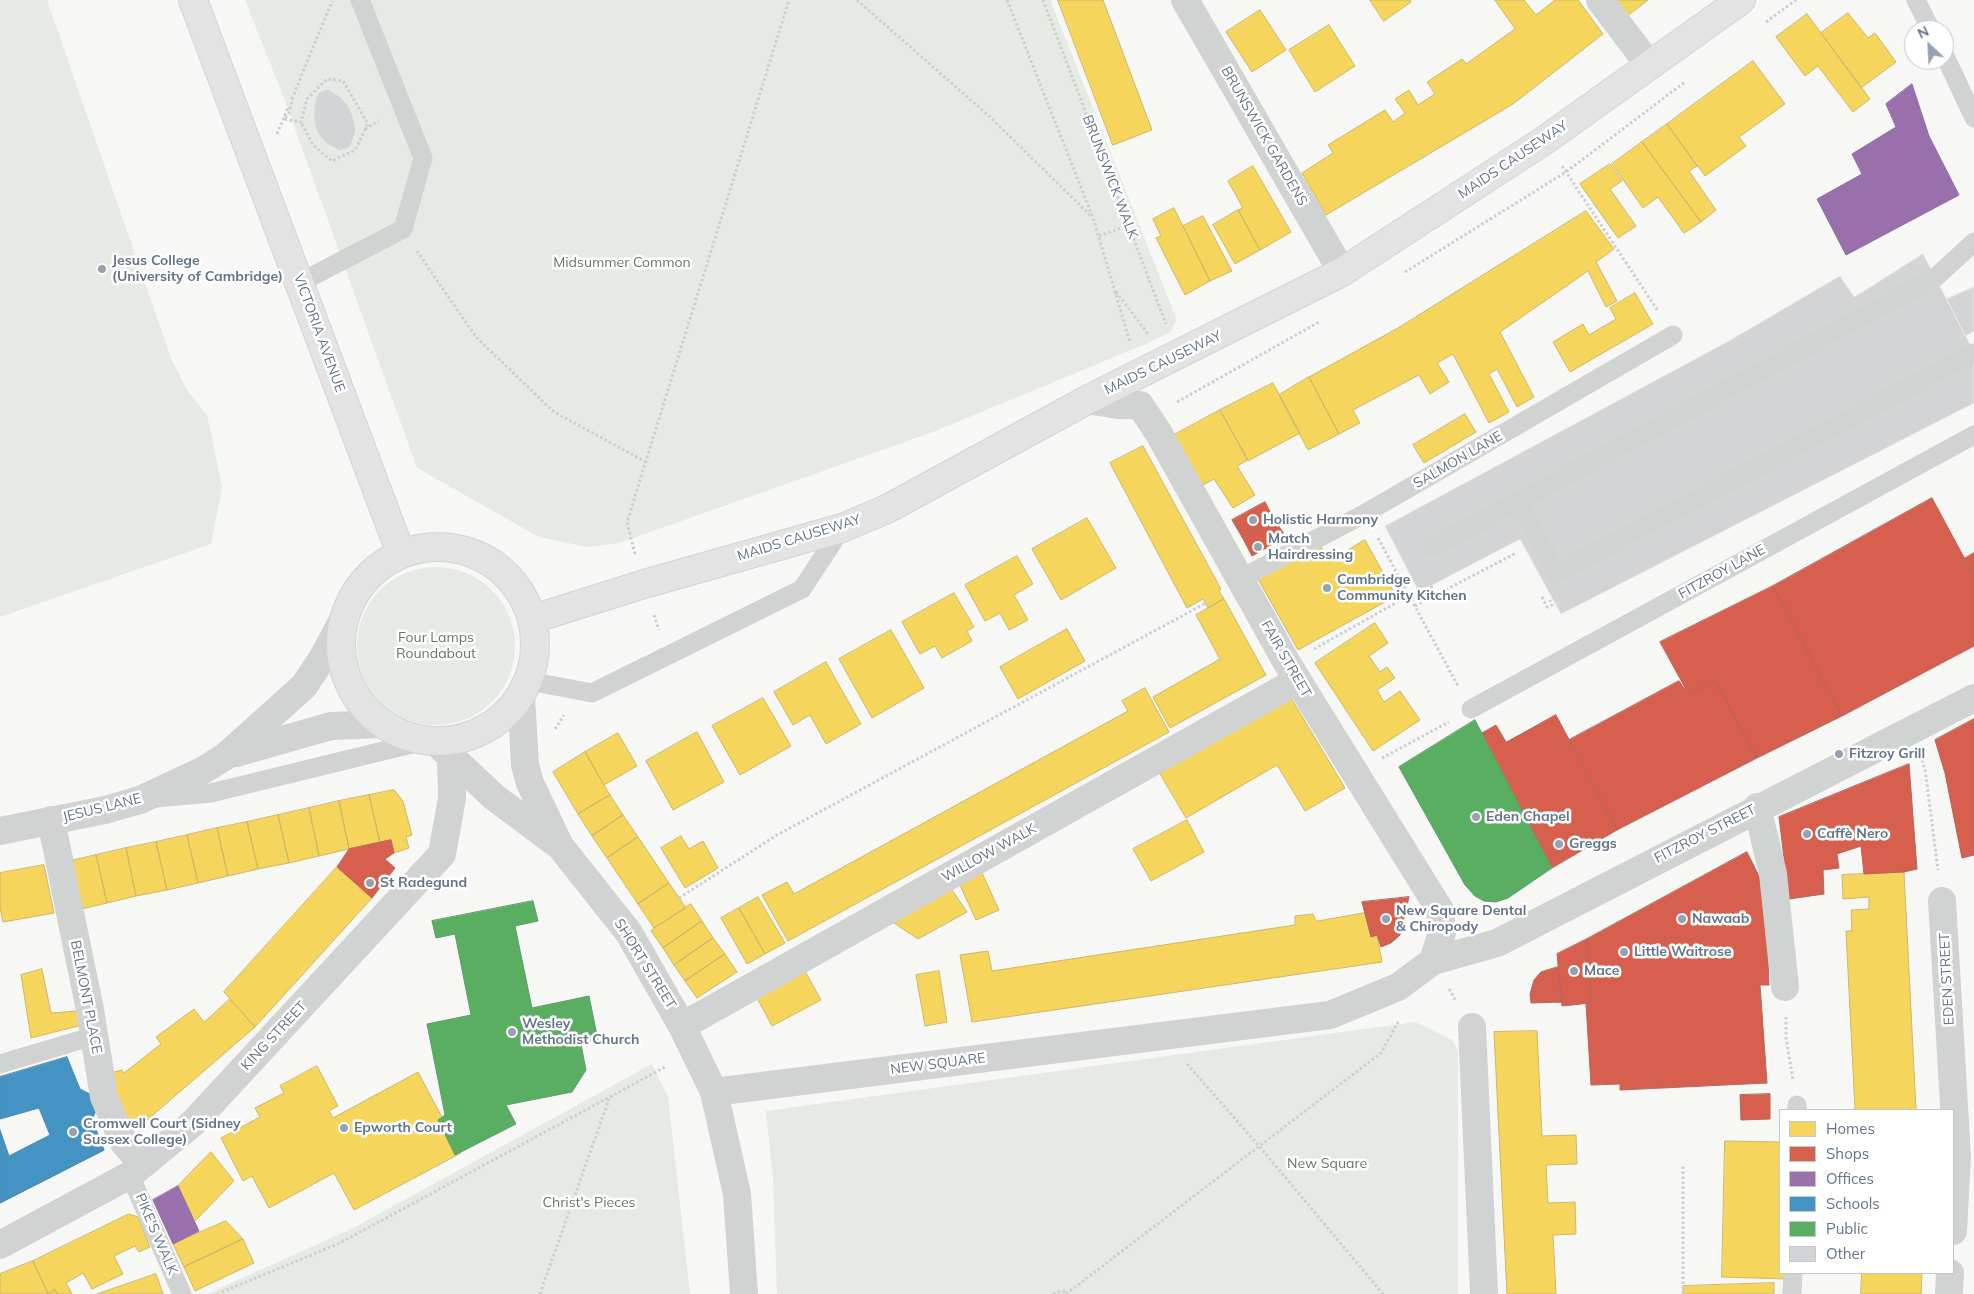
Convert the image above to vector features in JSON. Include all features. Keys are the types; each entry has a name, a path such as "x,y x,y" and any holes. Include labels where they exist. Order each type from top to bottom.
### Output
{"street":[{"name":"VICTORIA AVENUE","path":"193,0 301,282 401,554"},
{"name":"BRUNSWICK GARDENS","path":"1185,0 1342,272"},
{"path":"1600,0 1650,66"},
{"name":"MAIDS CAUSEWAY","path":"533,618 644,584 842,528 887,509 1087,400 1342,272 1545,140 1741,0"},
{"name":"FAIR STREET","path":"1087,400 1140,406 1158,432 1292,672 1440,910 1442,933 1433,961"},
{"path":"431,547 450,547 479,556 505,573 524,597 533,618 536,644 525,688 510,712 481,732 437,746 409,738 381,724 363,707 345,677 340,647 344,618 359,588 380,566 401,554 431,547"},
{"name":"JESUS LANE","path":"0,831 105,810 140,800 202,771 226,756 304,686 322,659 344,618"},
{"name":"WILLOW WALK","path":"682,1026 1292,672"},
{"name":"SHORT STREET","path":"525,688 525,765 530,783 560,846 628,933 682,1026 714,1092 736,1194 744,1294"},
{"name":"FITZROY STREET","path":"1433,961 1497,943 1757,807 1974,698"},
{"name":"JESUS LANE","path":"226,756 274,740 332,726 381,724"},
{"name":"SHORT STREET","path":"437,746 494,797 560,846"},
{"name":"KING STREET","path":"0,1245 136,1169 193,1123 442,854 452,798 437,746"},
{"path":"1757,807 1773,874 1785,987"},
{"name":"BELMONT PLACE","path":"51,820 94,1036 104,1098 136,1169"},
{"name":"EDEN STREET","path":"1942,901 1957,1157 1954,1212"},
{"name":"NEW SQUARE","path":"714,1092 1330,1015 1398,988 1433,961"},
{"path":"1472,1027 1484,1294"},
{"path":"1949,1294 1950,1274"}],"lane":[{"path":"301,282 403,229 423,158 360,0"},
{"path":"1916,0 1927,20"},
{"path":"1952,70 1974,118"},
{"path":"1432,547 1936,276 1974,242"},
{"name":"SALMON LANE","path":"1240,579 1364,514 1673,335"},
{"path":"1519,501 1556,573 1974,352"},
{"name":"FITZROY LANE","path":"1470,710 1974,435"},
{"path":"525,688 592,693 802,588 842,528"},
{"path":"140,800 211,793 437,746"},
{"path":"0,1064 94,1036"},
{"name":"PIKE'S WALK","path":"136,1169 182,1294"},
{"path":"1792,1294 1793,1274"}],"path":[{"path":"260,173 332,0"},
{"path":"644,584 627,522 789,0"},
{"path":"857,0 989,116 1093,218"},
{"path":"1007,0 1093,218 1120,313 1143,372"},
{"name":"BRUNSWICK WALK","path":"1043,0 1176,356"},
{"path":"328,79 343,81 368,124 355,150 332,161 313,145 301,122 307,99 328,79"},
{"path":"284,119 301,122"},
{"path":"1545,140 1673,335"},
{"path":"1099,236 1129,226"},
{"path":"403,229 476,337 554,412 646,462"},
{"path":"1364,514 1410,595 1470,710"},
{"path":"1415,606 1518,552 1522,560"},
{"path":"1431,586 1435,595"},
{"path":"1539,591 1547,607 1552,605"},
{"path":"1292,672 1390,606 1410,595"},
{"path":"1387,601 1390,606"},
{"path":"679,898 777,835 1206,603"},
{"path":"1910,730 1925,769 1942,901"},
{"path":"1355,773 1429,733"},
{"path":"1433,961 1472,1027"},
{"path":"1785,987 1786,1038 1797,1108"},
{"path":"1053,1294 1062,1291 1066,1293 1381,1053 1400,1019"},
{"path":"1143,1037 1177,1054 1260,1146 1383,1294"},
{"path":"217,1294 338,1244 695,1051"},
{"path":"540,1294 609,1098"},
{"path":"1683,1165 1683,1294"}],"green space":[{"path":"0,0 47,0 171,358 187,390 207,415 222,487 211,544 0,617"},
{"name":"Midsummer Common","path":"245,0 1050,0 1177,320 1169,333 1148,343 933,432 619,543 587,547 539,537 417,468 284,98"},
{"name":"Four Lamps Roundabout","path":"436,567 466,573 492,590 509,616 515,646 509,676 492,702 466,719 436,725 406,719 380,702 363,676 357,646 363,616 380,590 406,573"},
{"name":"New Square","path":"1415,1022 1452,1040 1458,1051 1458,1294 777,1294 773,1179 766,1111"},
{"name":"Christ's Pieces","path":"652,1064 668,1097 690,1294 207,1294 353,1228"}],"building: Homes":[{"path":"1058,0 1103,0 1152,130 1113,145"},
{"path":"1370,0 1410,0 1411,2 1384,21"},
{"path":"1495,0 1524,0 1536,15 1555,0 1578,0 1603,34 1513,104 1326,215 1302,173 1333,153 1328,145 1385,110 1393,122 1405,113 1395,99 1409,90 1418,105 1435,94 1427,82 1462,59 1466,64 1515,29"},
{"path":"1607,0 1648,0 1622,20"},
{"path":"1260,10 1286,50 1252,72 1226,32"},
{"path":"1848,13 1868,38 1875,33 1896,62 1861,88 1821,33"},
{"path":"1807,14 1870,99 1853,112 1818,66 1805,76 1776,37"},
{"path":"1329,25 1355,66 1315,92 1289,50"},
{"path":"1753,61 1785,104 1739,137 1746,146 1705,176 1667,124"},
{"path":"1667,124 1697,166 1689,171 1716,210 1701,222 1642,142"},
{"path":"1642,142 1701,222 1684,233 1658,197 1643,208 1612,164"},
{"path":"1610,164 1622,181 1610,189 1636,226 1618,238 1580,184"},
{"path":"1253,166 1291,232 1260,250 1238,210 1243,208 1228,181"},
{"path":"1174,208 1210,281 1185,295 1156,238 1161,236 1153,219"},
{"path":"1238,210 1260,250 1235,264 1213,225"},
{"path":"1586,211 1614,249 1596,262 1617,301 1606,307 1588,271 1500,332 1534,397 1517,407 1497,369 1489,374 1509,412 1489,423 1453,354 1437,363 1449,382 1430,394 1419,375 1353,410 1360,423 1339,434 1309,377 1398,328"},
{"path":"1203,216 1232,271 1210,281 1183,226"},
{"path":"1635,293 1653,324 1570,372 1553,342 1583,324 1589,335 1616,319 1610,308"},
{"path":"1309,377 1339,434 1308,450 1279,395"},
{"path":"1273,383 1300,433 1248,461 1220,410"},
{"path":"1220,410 1248,460 1237,466 1255,495 1233,508 1214,479 1203,485 1174,435"},
{"path":"1465,414 1476,432 1424,463 1413,445"},
{"path":"1143,446 1221,589 1219,591 1224,599 1208,608 1203,599 1187,608 1110,463"},
{"path":"1087,518 1116,568 1061,600 1032,549"},
{"name":"Cambridge Community Kitchen","path":"1365,540 1396,596 1298,650 1258,579 1320,545 1329,561"},
{"path":"1017,556 1033,584 1014,595 1028,620 1009,630 1000,613 985,621 965,585"},
{"path":"954,593 974,627 967,631 972,641 942,658 935,646 920,654 902,622"},
{"path":"1224,599 1266,675 1170,728 1153,697 1220,659 1196,615"},
{"path":"1375,623 1388,643 1369,656 1380,672 1387,667 1395,678 1377,690 1384,702 1400,691 1420,720 1373,751 1315,663"},
{"path":"1067,629 1085,661 1018,699 1000,667"},
{"path":"891,630 924,688 872,718 839,659"},
{"path":"826,662 861,724 826,744 810,715 793,725 774,692"},
{"path":"1145,688 1169,732 788,941 762,895 787,882 794,894 1128,711 1122,701"},
{"path":"763,698 791,746 740,775 712,726"},
{"path":"1291,698 1345,788 1305,811 1277,765 1186,818 1160,774"},
{"path":"697,732 724,782 673,810 646,761"},
{"path":"618,733 637,766 604,785 585,752"},
{"path":"585,752 610,795 578,814 553,772"},
{"path":"394,790 403,801 412,835 406,837 409,848 394,853 391,840 380,843 369,795"},
{"path":"369,795 380,843 349,849 339,801"},
{"path":"610,795 623,815 592,836 578,814"},
{"path":"339,801 349,849 319,856 309,808"},
{"path":"309,808 319,856 289,863 278,815"},
{"path":"278,815 289,863 258,869 247,822"},
{"path":"623,815 638,837 607,858 592,836"},
{"path":"1187,820 1204,852 1151,881 1133,849"},
{"path":"247,822 258,869 228,876 217,828"},
{"path":"217,828 228,876 198,883 187,835"},
{"path":"187,835 198,883 167,890 156,842"},
{"path":"681,836 689,849 703,841 718,868 685,888 661,848"},
{"path":"638,837 669,883 638,904 607,858"},
{"path":"156,842 167,890 136,896 126,848"},
{"path":"126,848 136,896 107,903 96,855"},
{"path":"96,855 107,903 77,910 66,862"},
{"path":"44,865 54,913 3,922 0,908 0,873"},
{"path":"337,867 372,898 255,1027 224,992"},
{"path":"1904,872 1916,1109 1855,1109 1846,931 1852,931 1851,910 1869,909 1869,897 1843,899 1842,875"},
{"path":"982,873 999,910 976,920 959,883"},
{"path":"669,883 686,908 654,928 638,904"},
{"path":"952,890 967,912 918,939 894,923"},
{"path":"758,897 785,943 765,954 739,908"},
{"path":"691,904 702,921 663,948 651,931"},
{"path":"739,908 765,954 747,964 721,918"},
{"path":"1365,913 1371,937 1377,935 1382,962 972,1022 960,955 988,951 992,971 1295,925 1295,916 1313,914 1316,921"},
{"path":"702,921 713,938 674,965 663,948"},
{"path":"713,938 725,954 685,981 674,965"},
{"path":"725,954 737,972 697,998 685,981"},
{"path":"42,969 51,1013 77,1011 82,1025 31,1038 21,975"},
{"path":"805,971 821,1000 772,1026 757,998"},
{"path":"939,971 947,1022 925,1026 916,975"},
{"path":"230,999 255,1027 139,1127 130,1126 106,1086 111,1073 122,1070 124,1073 161,1044 156,1037 194,1009 204,1022"},
{"path":"1537,1031 1542,1136 1576,1135 1577,1164 1546,1165 1548,1203 1575,1202 1576,1234 1553,1235 1556,1294 1507,1294 1494,1032"},
{"name":"Epworth Court","path":"317,1066 338,1106 329,1111 333,1118 418,1072 461,1153 354,1210 334,1173 269,1208 252,1176 243,1181 221,1138 260,1117 255,1108 284,1093 280,1086"},
{"path":"1725,1141 1779,1142 1779,1274 1787,1274 1786,1279 1722,1277"},
{"path":"211,1152 234,1181 194,1222 178,1186"},
{"path":"129,1214 138,1217 150,1247 139,1252 135,1246 114,1256 123,1274 92,1289 83,1273 66,1283 72,1294 57,1294 55,1289 48,1294 33,1261"},
{"path":"226,1221 243,1239 184,1267 173,1244"},
{"path":"243,1239 254,1263 195,1291 184,1267"},
{"path":"33,1261 48,1294 0,1294 0,1274"},
{"path":"156,1274 163,1294 97,1294"},
{"path":"1862,1274 1922,1274 1921,1294 1861,1294"},
{"path":"1774,1283 1774,1294 1683,1294 1683,1286"},
{"path":"55,1289 57,1294 48,1294"}],"building: Shops":[{"path":"1932,498 1974,576 1974,646 1842,716 1773,586"},
{"name":"Holistic Harmony","path":"1265,502 1274,519 1242,537 1232,520"},
{"name":"Match Hairdressing","path":"1274,519 1286,537 1252,556 1242,537"},
{"path":"1974,553 1974,576 1964,559"},
{"path":"1773,586 1842,716 1757,758 1715,681 1689,695 1660,642"},
{"path":"1679,681 1689,695 1715,681 1757,758 1617,830 1569,740"},
{"path":"1556,715 1617,830 1552,868 1482,733 1496,725 1506,742"},
{"path":"1974,719 1974,855 1962,858 1945,773 1935,740"},
{"path":"1909,764 1917,869 1904,872 1864,874 1861,846 1837,854 1839,868 1823,870 1824,894 1789,899 1779,817"},
{"name":"St Radegund","path":"391,840 394,853 385,859 395,868 372,898 337,867 349,849"},
{"path":"1747,852 1765,888 1769,985 1760,985 1767,1083 1620,1090 1620,1084 1591,1085 1586,1004 1591,1003 1587,939"},
{"name":"New Square Dental & Chiropody","path":"1409,897 1400,935 1391,943 1381,947 1377,935 1371,937 1362,902"},
{"path":"1587,939 1591,1003 1562,1006 1557,954"},
{"path":"1558,967 1562,1002 1531,1003 1530,994 1534,980 1541,972"},
{"path":"1770,1094 1770,1119 1741,1120 1740,1095"},
{"path":"95,1129 104,1150 0,1203 0,1176"}],"building: Offices":[{"path":"1912,84 1929,136 1959,195 1846,255 1817,199 1862,174 1852,154 1896,127 1886,104"},
{"path":"178,1186 199,1231 173,1244 153,1200"}],"building: Schools":[{"name":"Cromwell Court (Sidney Sussex College)","path":"67,1057 80,1089 92,1095 97,1109 92,1119 104,1150 0,1203 0,1130 9,1156 50,1135 39,1108 0,1119 0,1077"}],"building: Public":[{"name":"Eden Chapel","path":"1475,720 1552,868 1508,898 1496,902 1484,901 1475,896 1465,885 1399,767"},
{"name":"Wesley Methodist Church","path":"533,901 538,921 515,926 532,1008 589,996 598,1040 581,1044 586,1070 572,1092 506,1105 516,1124 455,1155 438,1120 445,1115 427,1024 471,1015 455,934 436,938 432,921"}],"building: Other":[{"path":"327,89 338,95 347,104 353,117 356,131 350,147 340,151 326,143 318,134 314,121 314,106 318,93"},
{"path":"1923,254 1974,352 1974,403 1561,614 1520,539 1419,592 1385,526 1729,341 1840,276 1854,297"},
{"path":"1974,287 1974,331 1965,336 1947,299"}],"place":[{"name":"Jesus College (University of Cambridge)","path":"102,269"},
{"name":"Holistic Harmony","path":"1253,520"},
{"name":"Match Hairdressing","path":"1258,547"},
{"name":"Cambridge Community Kitchen","path":"1327,588"},
{"name":"Fitzroy Grill","path":"1839,754"},
{"name":"Eden Chapel","path":"1476,817"},
{"name":"Caffè Nero","path":"1807,834"},
{"name":"Greggs","path":"1559,844"},
{"name":"St Radegund","path":"370,883"},
{"name":"New Square Dental & Chiropody","path":"1386,919"},
{"name":"Nawaab","path":"1682,919"},
{"name":"Little Waitrose","path":"1624,952"},
{"name":"Mace","path":"1574,971"},
{"name":"Wesley Methodist Church","path":"512,1032"},
{"name":"Epworth Court","path":"344,1128"},
{"name":"Cromwell Court (Sidney Sussex College)","path":"73,1132"}]}
